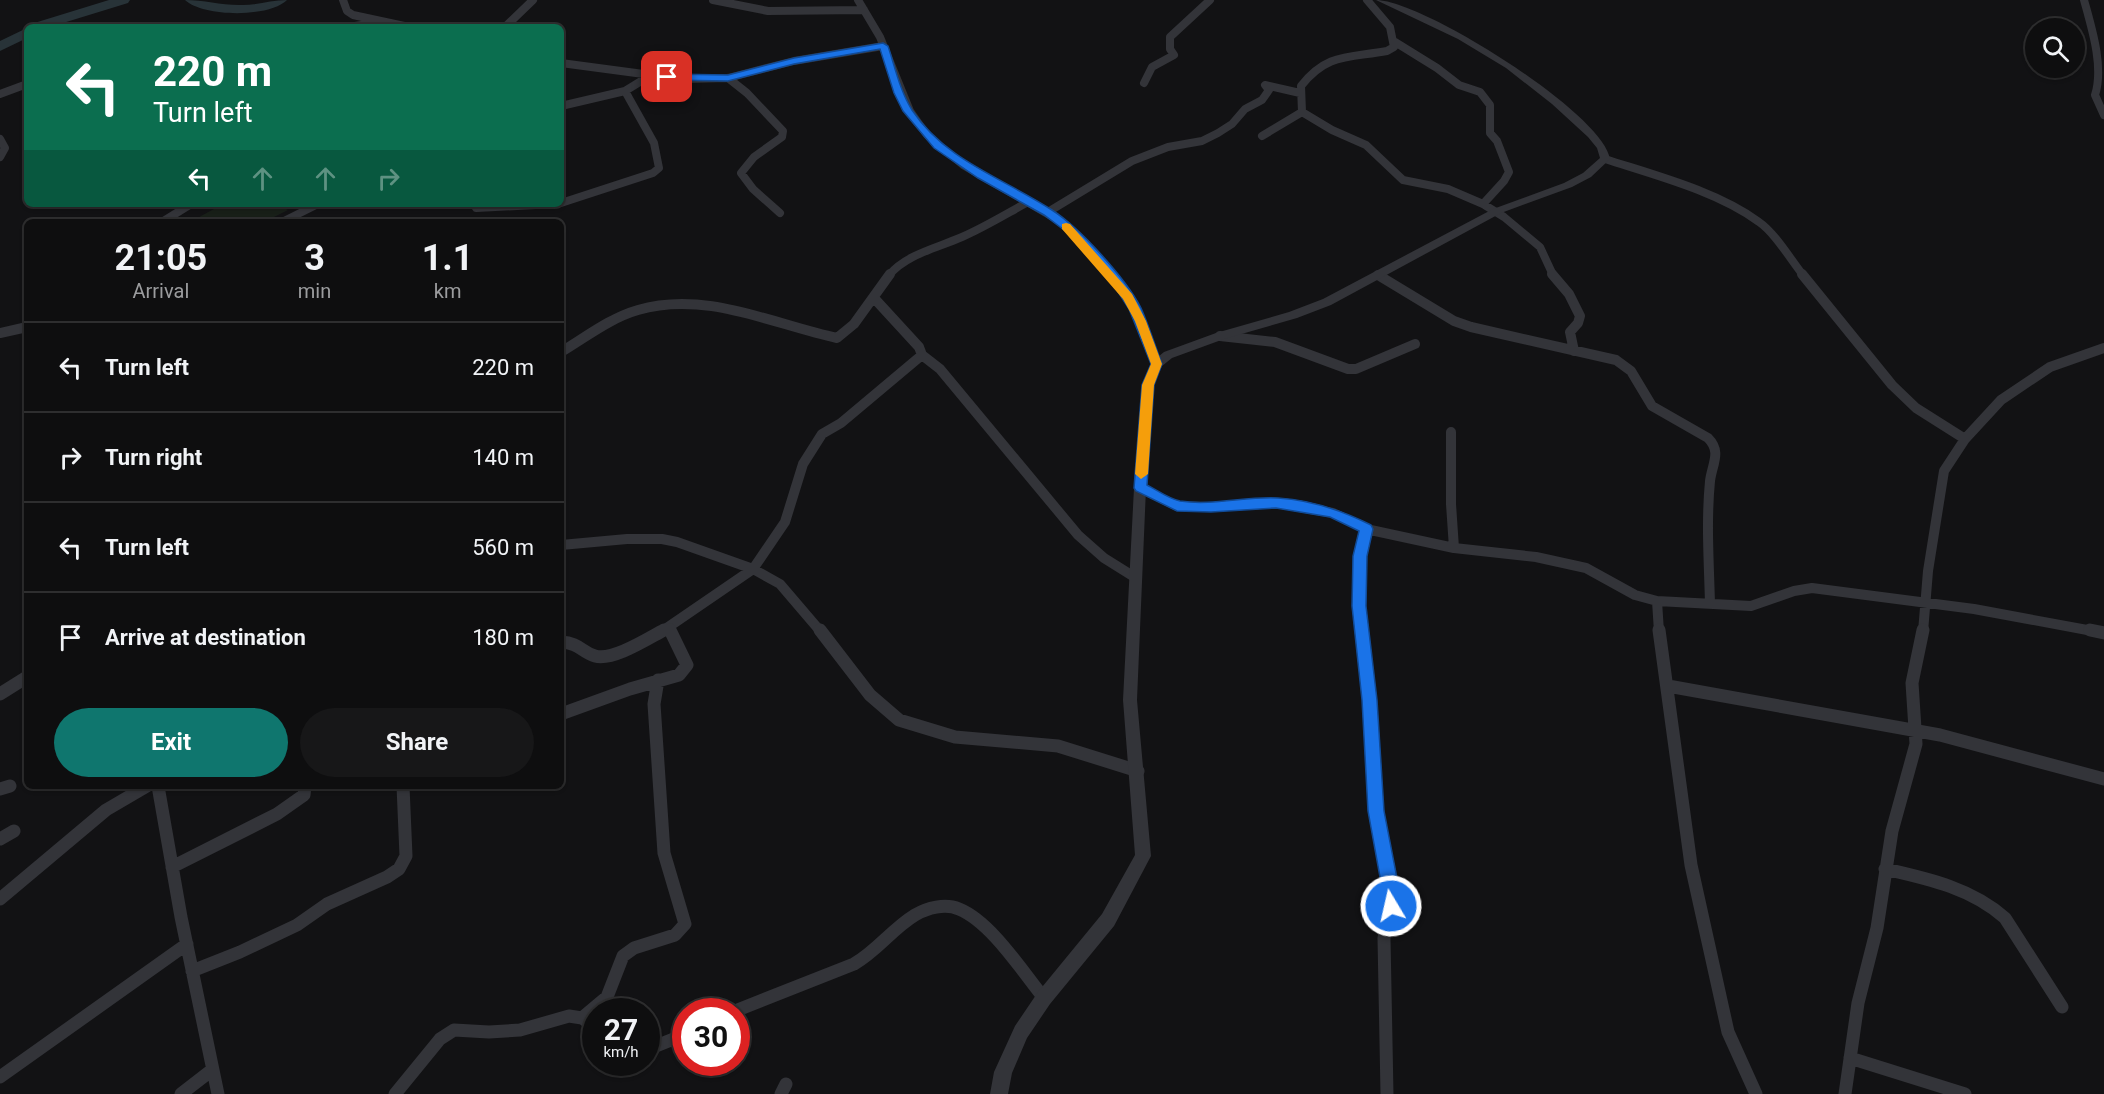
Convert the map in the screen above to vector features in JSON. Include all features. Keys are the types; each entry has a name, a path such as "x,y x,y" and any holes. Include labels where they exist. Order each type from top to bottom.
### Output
{"street":[{"path":"343,0 347,11 353,15 394,24"},
{"path":"508,24 533,0"},
{"path":"713,0 738,8 775,11 864,10"},
{"path":"858,0 874,25 908,111 925,132 956,160 1048,212 1071,231 1128,297 1144,330 1156,364"},
{"path":"1144,83 1152,67 1174,55 1170,49 1170,37 1210,0"},
{"path":"1367,0 1385,19 1395,42 1437,68 1459,85 1480,92 1488,101 1490,133 1497,141 1509,172 1508,179 1494,189 1483,204"},
{"path":"1380,0 1456,33 1518,69 1600,144 1605,159"},
{"path":"2084,0 2098,44 2101,84 2095,95 2104,115"},
{"path":"370,24 384,22"},
{"path":"1302,112 1301,86 1322,64 1387,51 1394,47 1395,42"},
{"path":"564,63 684,79 728,78 805,59 883,46"},
{"path":"564,105 625,91 651,75"},
{"path":"728,78 747,93 783,131 782,137 756,154 745,164 741,173 753,189 780,213"},
{"path":"0,94 24,85"},
{"path":"1048,212 1132,161 1168,147 1202,141 1218,134 1232,124 1245,110 1262,100 1269,90 1265,85 1300,93"},
{"path":"564,202 653,173 659,168 654,143 625,91"},
{"path":"1302,112 1332,130 1366,145 1403,180 1448,189 1497,211 1540,247 1545,254 1551,273 1569,294 1580,316 1578,323 1570,332 1574,351"},
{"path":"1262,136 1302,112"},
{"path":"0,139 5,148 0,157"},
{"path":"999,1094 1004,1072 1021,1032 1044,998 1108,920 1143,856 1130,700 1140,488 1148,385 1156,364 1168,355 1220,336 1316,307 1497,211 1568,185 1587,175 1605,159"},
{"path":"1605,159 1708,197 1744,212 1761,223 1892,385 1916,408 1965,439"},
{"path":"564,350 631,313 684,303 736,311 800,330 837,338 854,324 889,274 908,259 964,236 1028,202"},
{"path":"167,219 186,207"},
{"path":"288,219 312,207"},
{"path":"476,207 496,207"},
{"path":"1378,275 1454,321 1501,335 1616,360 1626,365 1633,372 1644,396 1653,407 1668,418 1699,433 1716,447 1710,477 1710,604"},
{"path":"874,298 919,347 922,355 939,369 1078,535 1104,558 1136,578"},
{"path":"0,333 24,328"},
{"path":"1220,336 1275,342 1348,369 1356,369 1415,344"},
{"path":"1845,1094 1858,1003 1877,928 1892,831 1912,762 1915,731 1912,683 1920,659 1924,601 1944,471 1965,439 2001,400 2049,367 2104,348"},
{"path":"564,642 574,643 595,656 612,656 669,628 753,569 785,522 803,464 822,434 841,423 922,355"},
{"path":"1451,432 1450,504 1454,548"},
{"path":"1140,488 1177,506 1211,507 1276,503 1301,506 1333,513 1366,529 1454,548 1536,557 1586,568 1635,596 1657,601 1751,606 1794,591 1812,588 1924,601 2104,633"},
{"path":"1366,529 1360,556 1359,606 1370,700 1376,811 1392,899 1384,938 1387,1094"},
{"path":"564,545 627,539 662,539 677,542 753,569 780,584 835,648 870,695 899,720 955,737 1058,746 1137,771"},
{"path":"1657,601 1660,644 1668,686 1691,865 1728,1032 1756,1094"},
{"path":"564,713 658,680 679,675 687,665 669,628"},
{"path":"0,694 24,679"},
{"path":"606,998 611,992 616,970 627,952 678,933 685,924 664,853 654,704 658,680"},
{"path":"1668,686 1975,743 2104,779"},
{"path":"0,899 106,810 122,798 141,789"},
{"path":"159,789 192,971 218,1094"},
{"path":"172,867 286,809 304,795 305,789"},
{"path":"192,971 240,952 297,925 327,904 394,873 406,856 404,789"},
{"path":"0,838 14,831"},
{"path":"1885,869 1965,892 1993,906 2005,918 2062,1007"},
{"path":"750,1004 767,995 856,963 891,932 917,914 948,906 967,913 993,937 1044,998"},
{"path":"0,1077 187,944"},
{"path":"395,1094 447,1032 454,1030 489,1032 520,1030 569,1016 582,1018"},
{"path":"1850,1058 1965,1094"},
{"path":"181,1094 212,1070"}],"shaded area":[{"path":"218,207 283,207 288,210 270,219 196,219"}],"waterway":[{"path":"46,24 123,0"},
{"path":"192,0 236,9 259,8 280,0"},
{"path":"0,47 24,34"}],"slow traffic":[{"path":"1066,226 1128,297 1148,339 1156,364 1148,385 1141,474"}],"route":[{"path":"667,77 728,78 794,61 883,46 899,93 908,111 938,146 956,160 1007,191 1048,212 1071,231 1119,284 1135,308 1156,364 1148,385 1140,488 1177,506 1211,507 1276,503 1301,506 1333,513 1366,529 1360,556 1359,606 1370,700 1376,811 1388,885 1391,890 1391,906"}]}
